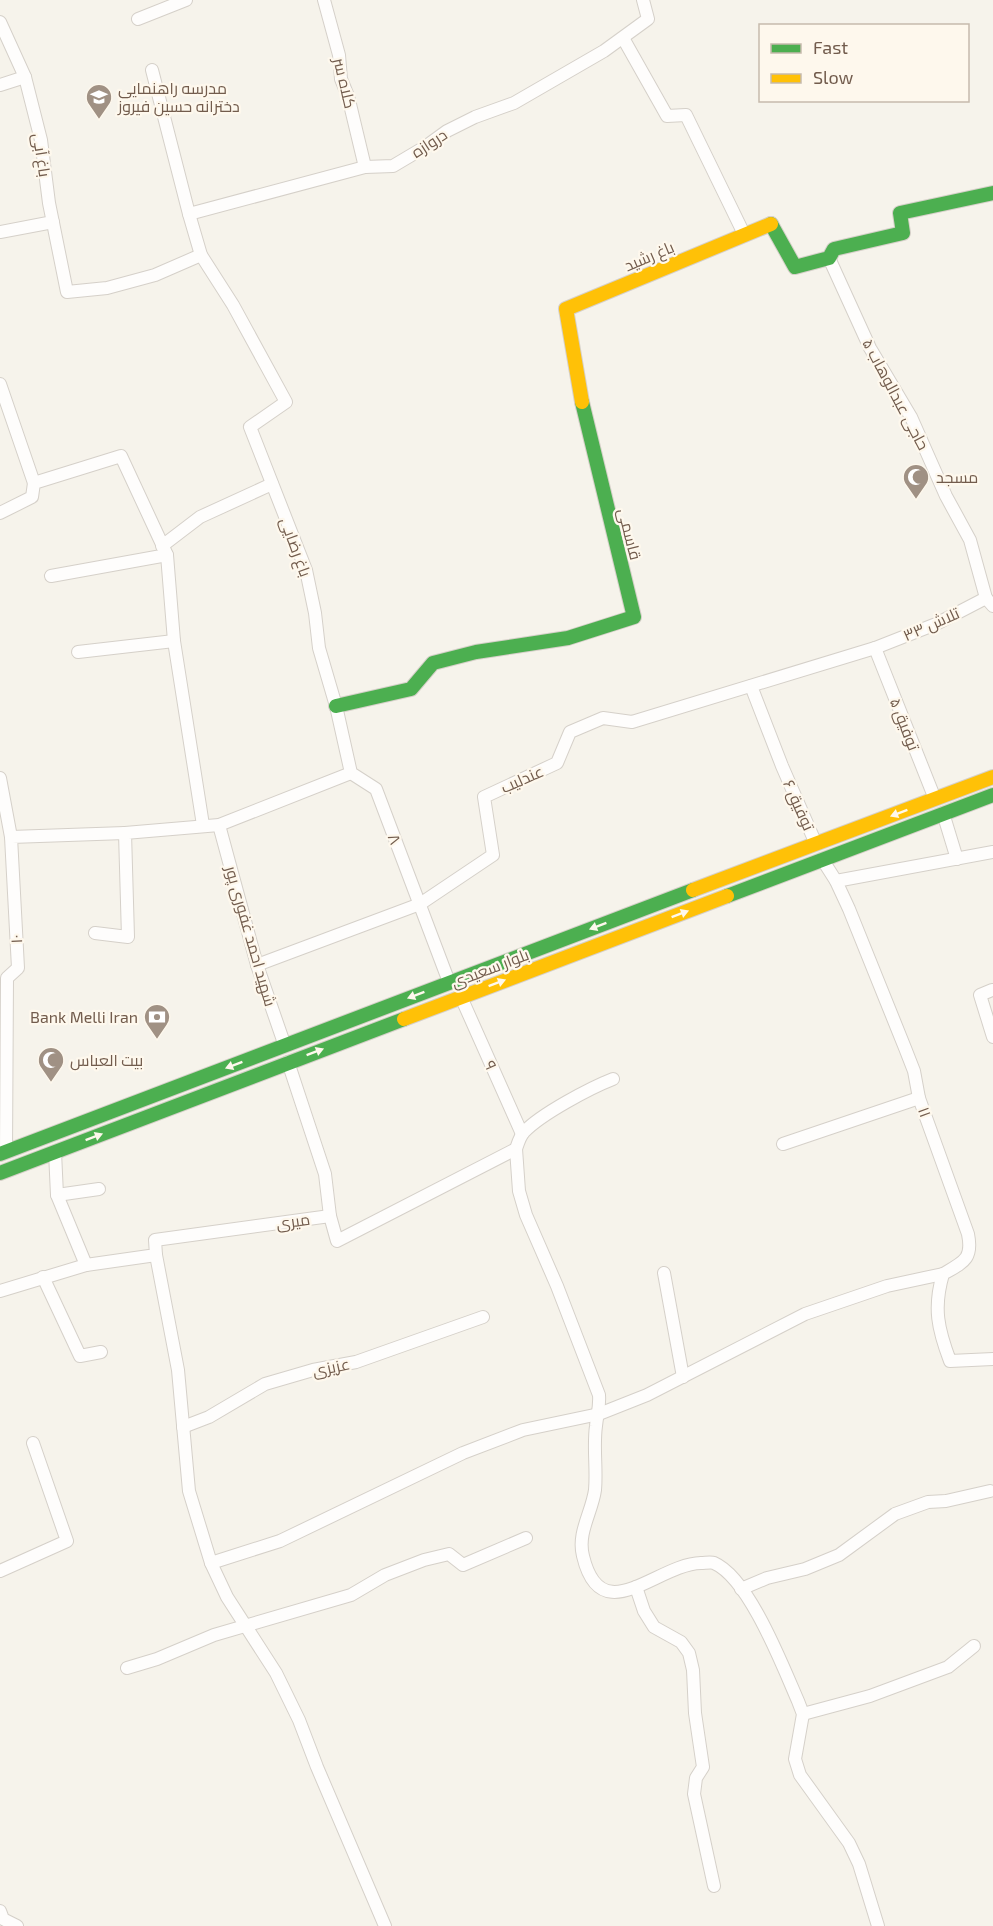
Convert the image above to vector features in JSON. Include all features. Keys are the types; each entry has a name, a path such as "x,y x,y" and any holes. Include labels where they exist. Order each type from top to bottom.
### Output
{"main road":[{"path":"828,258 834,249 903,232 900,213 993,193"},
{"name":"باغ رشید","path":"566,309 771,224 795,267 828,258"},
{"name":"قاسمی","path":"336,706 411,688 433,663 477,652 568,638 633,617 585,422 566,309"},
{"name":"بلوار سعیدی","path":"3,1152 993,777"},
{"name":"بلوار سعیدی","path":"0,1173 993,795"},
{"path":"874,822 880,837"},
{"path":"345,1023 351,1038"}],"street":[{"path":"138,19 186,0"},
{"name":"کلاه سر","path":"324,0 339,55 341,79 348,96 365,167"},
{"name":"دروازه","path":"189,214 365,167 393,166 447,131 475,117 514,103 562,77 622,38 648,19 643,0"},
{"name":"باغ آبی","path":"0,22 25,77 40,140 67,292 107,288 155,275 201,255"},
{"path":"622,38 667,116 686,115 744,234"},
{"path":"152,70 201,255"},
{"path":"0,85 25,77"},
{"path":"0,232 53,222"},
{"name":"باغ رضایی","path":"201,255 233,305 286,402 250,427 306,570 315,613 319,648 336,706"},
{"name":"حاجی عبدالوهاب ۵","path":"828,258 870,348 911,417 946,496 970,540 990,602"},
{"path":"0,384 34,483 32,497 0,513"},
{"path":"34,483 121,456 164,551 174,641 203,825"},
{"path":"51,576 164,551 200,517 272,484"},
{"name":"تلاش ۳۳","path":"632,722 875,648 990,602"},
{"path":"78,652 174,641"},
{"name":"توفیق ۵","path":"875,648 934,800"},
{"name":"توفیق ۶","path":"751,686 816,844"},
{"path":"0,778 11,837 125,833 219,825 351,773 336,706"},
{"name":"عندلیب","path":"420,904 494,855 484,797 557,764 570,732 603,718 632,722"},
{"name":"۸","path":"351,773 376,789 449,982"},
{"path":"943,813 957,859"},
{"name":"شهید احمد غفوری پور","path":"219,825 257,965 285,1046"},
{"path":"95,933 128,937 125,833"},
{"name":"۱۰","path":"3,1152 3,978 18,968 11,837"},
{"path":"836,881 993,852"},
{"name":"۱۱","path":"822,859 836,881 914,1071 919,1098 968,1234 971,1248 968,1257 943,1274"},
{"path":"257,965 420,904"},
{"path":"992,990 980,995 993,1037"},
{"name":"۹","path":"461,997 522,1134"},
{"path":"288,1062 325,1174 330,1216"},
{"path":"613,1079 592,1087 533,1123 522,1134 516,1149 519,1191 526,1215 599,1395 595,1491 584,1526 582,1554 591,1578 601,1590 613,1594 636,1587 679,1567 695,1563 713,1563 729,1574 741,1589 763,1624 803,1714 795,1760 800,1775 849,1843 859,1864 878,1926"},
{"path":"783,1144 919,1098"},
{"name":"میری","path":"156,1255 154,1240 330,1216 338,1241 516,1149"},
{"path":"55,1152 57,1195 86,1265"},
{"path":"57,1195 99,1189"},
{"path":"0,1291 86,1265 156,1255 178,1370 189,1491 211,1563 226,1597 276,1673 299,1720 385,1926"},
{"path":"664,1273 683,1377"},
{"path":"211,1563 280,1541 463,1453 523,1430 599,1414 647,1395 805,1314 887,1286 943,1274 937,1296 939,1326 950,1361 993,1359"},
{"path":"43,1277 80,1356 101,1352"},
{"name":"عزیزی","path":"183,1427 209,1417 266,1384 313,1370 356,1362 483,1317"},
{"path":"0,1571 67,1541 33,1443"},
{"path":"741,1589 767,1578 805,1569 839,1556 895,1514 928,1502 946,1501 990,1491"},
{"path":"127,1668 157,1659 214,1635 351,1595 385,1575 424,1560 449,1554 463,1565 526,1538"},
{"path":"636,1587 644,1611 654,1627 681,1642 689,1653 693,1670 695,1713 703,1767 696,1778 694,1794 714,1886"},
{"path":"803,1714 870,1696 948,1666 974,1646"},
{"path":"0,1911 3,1919 18,1926"}],"traffic: fast":[{"path":"771,224 795,267 829,258 834,249 903,233 900,213 993,193"},
{"path":"336,706 411,689 433,663 476,652 568,638 634,617 582,402"},
{"path":"727,896 993,795"},
{"path":"0,1154 693,890"},
{"path":"0,1173 404,1019"}],"traffic: slow":[{"path":"582,402 566,309 771,224"},
{"path":"693,890 993,777"},
{"path":"404,1019 727,896"}],"place":[{"name":"مدرسه راهنمایی دخترانه حسین فیروز","path":"99,120"},
{"name":"مسجد","path":"916,500"},
{"name":"Bank Melli Iran","path":"157,1040"},
{"name":"بیت العباس","path":"51,1083"}]}
